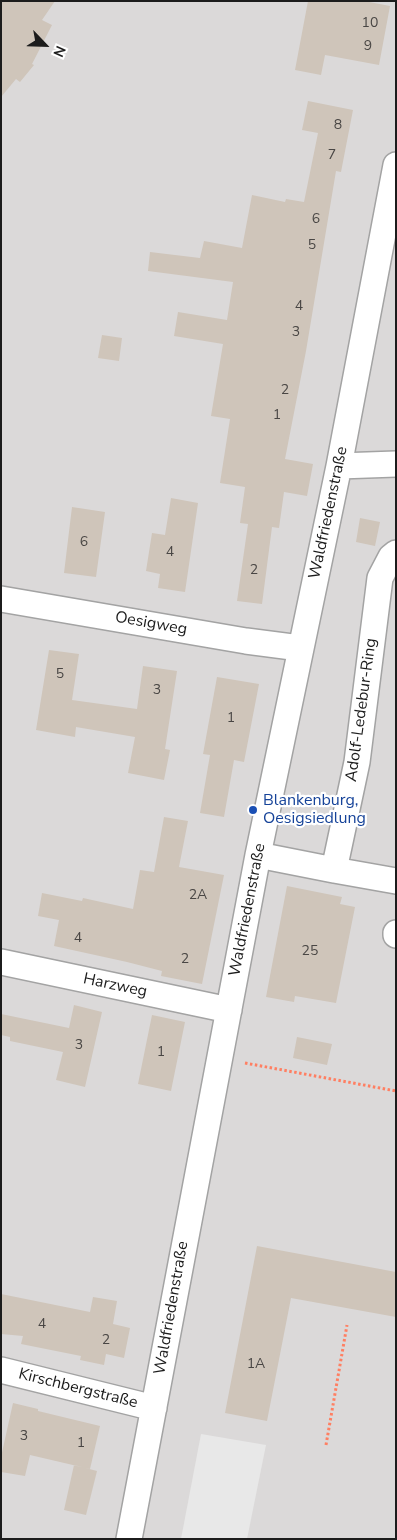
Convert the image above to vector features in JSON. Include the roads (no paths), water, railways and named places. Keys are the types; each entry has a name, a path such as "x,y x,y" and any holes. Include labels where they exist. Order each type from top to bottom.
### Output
{"street":[{"name":"Waldfriedenstraße","path":"129,1539 258,855 339,466 396,165"},
{"path":"339,466 396,464"},
{"name":"Adolf-Ledebur-Ring","path":"334,870 356,762 380,578 391,557 396,554"},
{"name":"Oesigweg","path":"1,599 246,641 300,648"},
{"path":"258,855 396,881"},
{"name":"Harzweg","path":"1,962 228,1010"},
{"name":"Kirschbergstraße","path":"1,1370 154,1408"}],"place":[{"name":"Blankenburg, Oesigsiedlung","path":"253,810"}]}
